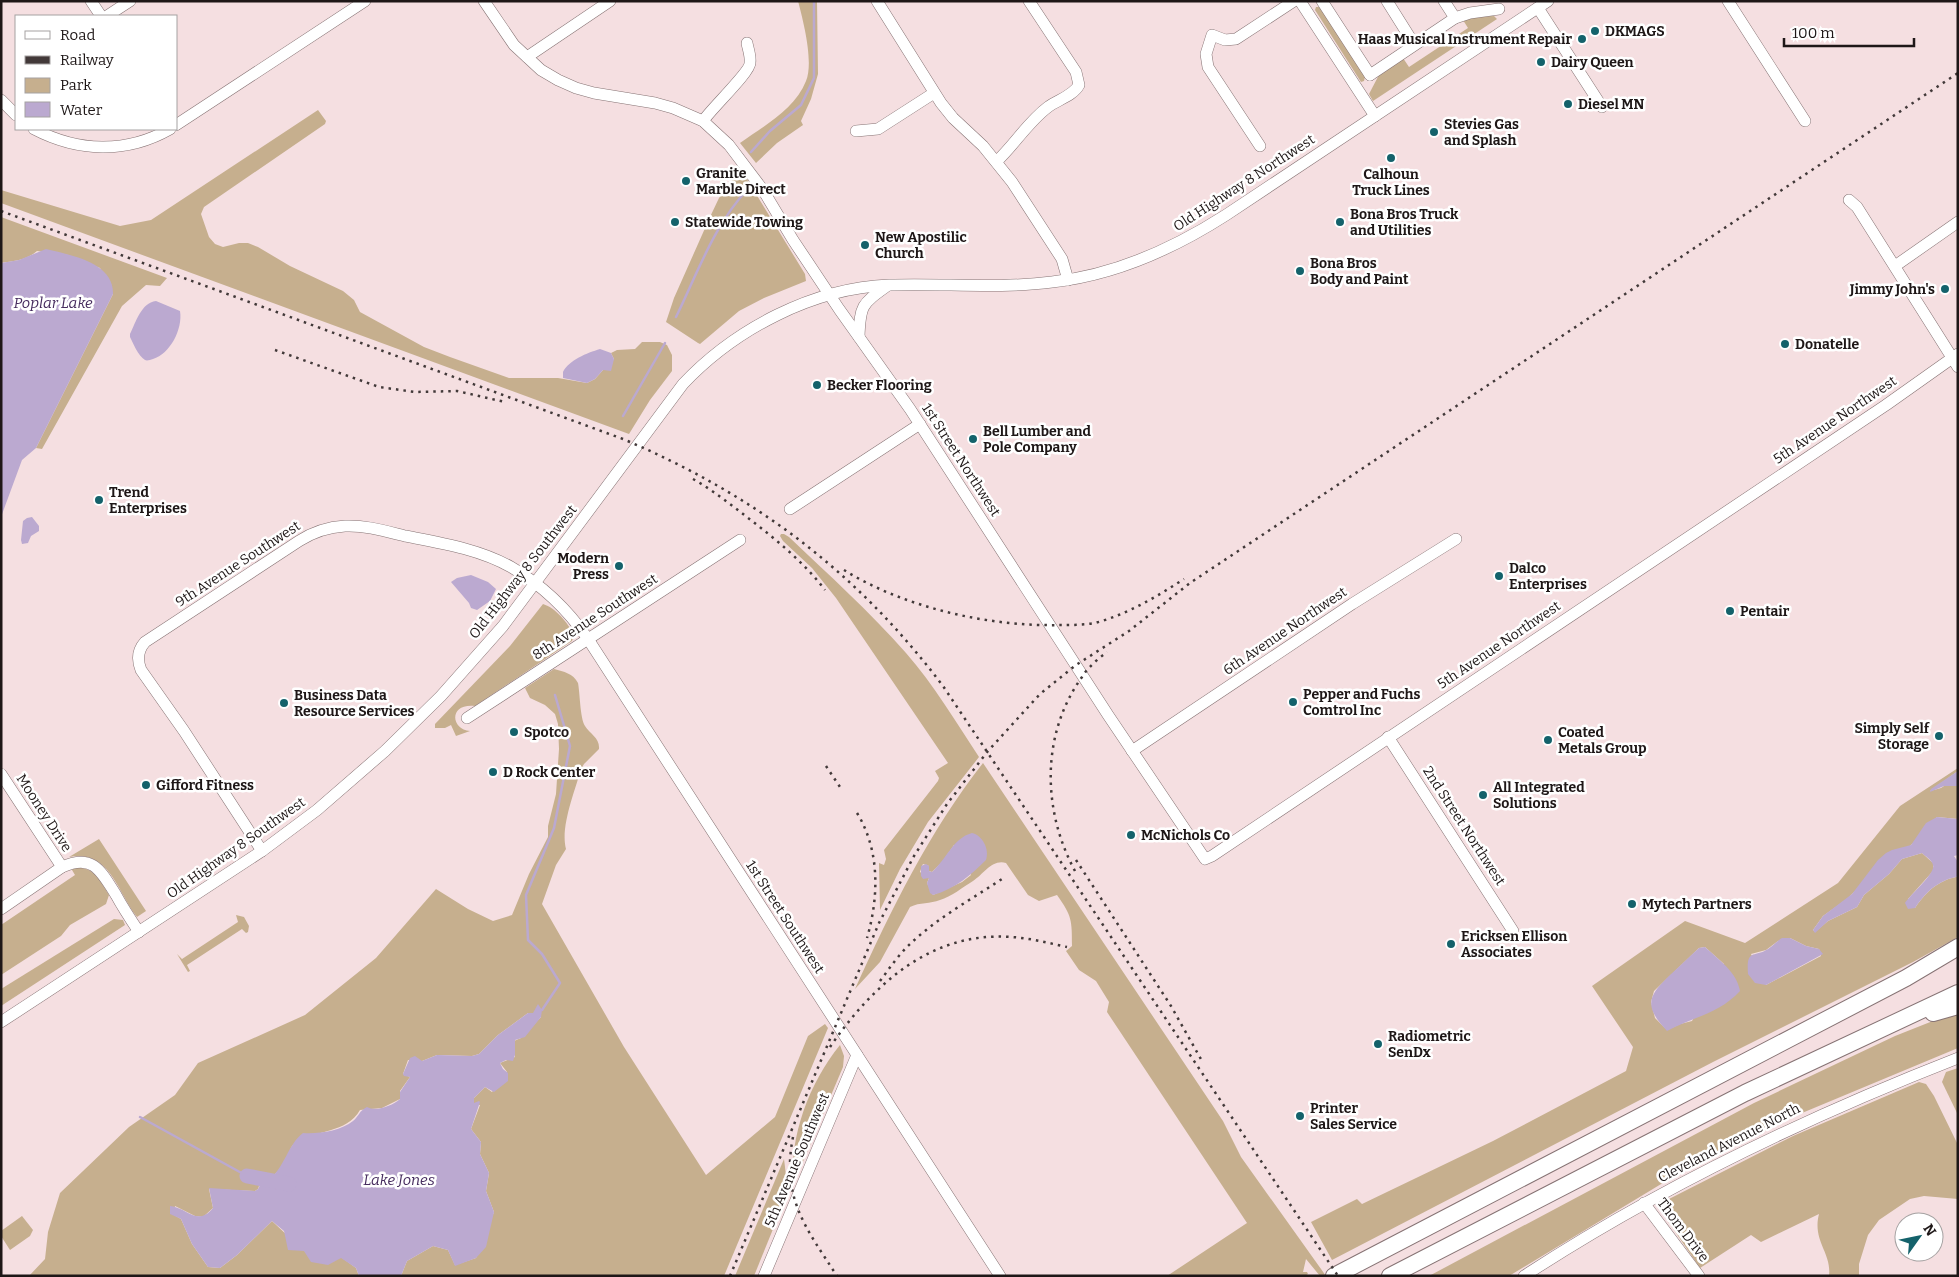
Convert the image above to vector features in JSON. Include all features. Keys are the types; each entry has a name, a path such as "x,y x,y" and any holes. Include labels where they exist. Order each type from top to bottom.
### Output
{"highway":[{"path":"1906,978 1958,947"},
{"path":"1334,1276 1906,978 1958,954"},
{"path":"1390,1276 1745,1093 1958,993"},
{"path":"1887,1026 1958,1006"}],"street":[{"path":"91,1 99,15"},
{"path":"109,15 130,1"},
{"path":"178,124 365,1"},
{"name":"1st Street Northwest","path":"484,1 514,45 541,70 576,88 612,97 655,103 673,108 702,121 717,133 742,160 829,294 920,424 1132,751 1205,859"},
{"path":"526,57 610,1"},
{"path":"877,1 934,93 953,118 984,146 996,161 1062,259 1068,280"},
{"path":"996,161 1036,117 1074,91 1079,85 1076,72 1029,1"},
{"path":"1260,146 1208,67 1206,54 1212,35 1225,40 1236,39 1294,1"},
{"path":"1318,1 1303,5 1375,116"},
{"path":"1322,1 1370,75 1369,84 1360,94"},
{"path":"1387,1 1414,44"},
{"path":"1444,1 1455,18"},
{"name":"Old Highway 8 Northwest","path":"829,294 888,285 1008,284 1068,280 1130,264 1182,242 1226,215 1548,1"},
{"path":"1728,1 1805,121"},
{"path":"1370,75 1455,18 1497,5 1510,26"},
{"path":"1538,8 1602,107"},
{"path":"702,121 710,109 748,70 750,61 746,43"},
{"path":"856,131 878,129 934,93"},
{"path":"1,100 15,114"},
{"path":"36,130 63,142 97,148 129,145 147,140 168,130"},
{"path":"1849,200 1857,207 1956,360"},
{"path":"1895,266 1958,222"},
{"path":"859,337 859,317 862,308 867,300 888,285"},
{"name":"Old Highway 8 Southwest","path":"1,1022 262,851 335,795 412,726 503,626 629,455 683,384 703,363 727,344 769,319 829,294"},
{"name":"5th Avenue Northwest","path":"1205,859 1878,410 1956,360"},
{"path":"790,509 920,424"},
{"name":"9th Avenue Southwest","path":"262,851 184,731 141,670 137,661 140,647 145,642 310,534 334,527 360,526 466,550 498,560 535,584"},
{"name":"6th Avenue Northwest","path":"1132,751 1352,604 1456,538"},
{"name":"8th Avenue Southwest","path":"467,718 740,540"},
{"name":"1st Street Southwest","path":"535,584 563,608 588,639 1000,1276"},
{"name":"2nd Street Northwest","path":"1388,737 1514,931"},
{"name":"Mooney Drive","path":"1,774 62,867"},
{"path":"1,909 62,867 81,862 98,868 139,932"},
{"name":"5th Avenue Southwest","path":"764,1276 857,1055"},
{"name":"Cleveland Avenue North","path":"1524,1276 1585,1237 1644,1203 1741,1152 1811,1119 1958,1058"},
{"name":"Thom Drive","path":"1644,1203 1699,1276"}],"green space":[{"path":"798,1 817,1 818,74 811,99 801,121 803,125 777,143 756,163 740,143 787,108 801,91 806,81 809,63 807,41"},
{"path":"1316,7 1320,7 1365,77 1364,81 1361,82 1315,10"},
{"path":"1494,16 1497,19 1373,101 1369,94 1381,71 1403,58 1409,67 1468,28 1463,20 1465,17"},
{"path":"318,110 326,121 325,124 204,207 201,214 209,237 215,244 223,247 248,243 258,247 290,266 343,291 354,300 360,312 424,347 509,378 558,378 587,383 595,379 603,370 606,370 614,359 611,353 617,350 635,349 642,342 660,342 667,345 672,355 672,371 650,400 629,434 1,203 1,190 120,226 151,220"},
{"path":"745,176 805,274 806,281 764,298 739,311 700,344 666,322 674,298 719,198 734,178"},
{"path":"1,217 167,278 160,286 146,285 122,306 42,449 36,448 113,294 100,268 68,255 37,251 25,258 1,263"},
{"path":"781,534 789,537 878,623 906,653 935,691 979,757 928,822 900,869 880,910 879,863 884,865 886,859 884,850 938,781 939,778 935,771 948,763 836,598 812,568 783,541 780,536"},
{"path":"543,604 557,612 565,621 574,635 572,641 475,706 460,708 455,717 456,721 463,729 470,731 456,736 451,725 445,728 435,728 435,724 510,646"},
{"path":"554,669 571,675 578,683 583,722 598,742 599,749 581,769 565,830 566,849 556,865 542,904 624,1047 706,1175 775,1117 808,1036 825,1024 828,1028 724,1276 401,1276 407,1261 433,1246 448,1250 455,1265 476,1258 494,1212 486,1191 489,1173 480,1154 481,1142 471,1129 480,1105 474,1104 474,1098 485,1087 492,1092 507,1072 500,1063 515,1057 514,1041 521,1038 541,1017 528,1013 498,1035 479,1054 472,1056 437,1055 422,1061 408,1060 403,1074 410,1077 400,1091 400,1099 382,1108 360,1110 347,1123 295,1143 278,1171 260,1183 255,1191 209,1189 213,1208 203,1217 195,1216 175,1206 174,1215 181,1219 192,1244 208,1267 220,1268 237,1255 272,1221 304,1251 341,1257 356,1268 359,1276 29,1276 45,1259 48,1232 60,1193 129,1127 175,1095 198,1063 305,1015 376,958 436,889 468,909 493,921 512,915 529,874 548,837 548,826 556,794 559,749 558,724 555,714 545,705 530,698 525,688"},
{"path":"983,763 1223,1121 1241,1157 1326,1276 1320,1276 1306,1259 1303,1272 1308,1274 1305,1276 1167,1276 1247,1223 1107,1012 1109,1002 1096,981 1079,970 1066,951 1072,946 1072,930 1070,919 1062,902 1057,895 1039,901 1028,895 1006,863 1001,862 992,865 973,881 944,899 910,907 880,962 855,989 912,872 963,789","holes":["954,845 971,875 962,882 933,895 927,883 929,878 920,872 923,864 929,866 929,871 932,872 943,861"]},
{"path":"1958,768 1958,771 1930,791 1944,786 1958,786 1958,819 1937,817 1911,845 1860,886 1847,899 1823,916 1813,930 1815,932 1828,921 1857,907 1864,895 1889,874 1902,859 1922,853 1933,863 1933,871 1908,899 1915,908 1932,888 1941,882 1958,876 1958,937 1913,962 1713,1062 1332,1260 1311,1222 1357,1199 1362,1204 1493,1141 1626,1071 1633,1047 1592,986 1685,921 1745,943 1838,883 1900,806","holes":["1790,938 1806,946 1819,949 1821,956 1766,985 1751,954 1766,950 1778,941","1705,947 1724,964 1692,1021 1667,1030 1655,1018 1651,1002 1654,991 1699,948"]},
{"path":"99,839 146,911 137,917 118,885 103,866 94,859 83,856 69,857"},
{"path":"74,868 86,869 95,875 109,895 106,904 70,925 61,936 1,975 1,925 75,875 72,870"},
{"path":"236,915 244,917 249,926 248,932 246,933 242,929 187,965 190,971 188,972 177,954 182,959 238,922"},
{"path":"114,919 123,920 125,925 1,1006 1,989"},
{"path":"1958,1011 1958,1048 1790,1118 1676,1175 1509,1276 1429,1276 1754,1103 1895,1036"},
{"path":"840,1045 844,1056 843,1067 793,1185 794,1148 803,1111 819,1076"},
{"path":"1958,1068 1958,1115 1942,1082 1946,1072"},
{"path":"1919,1082 1926,1084 1934,1096 1958,1145 1958,1199 1924,1196 1910,1199 1879,1220 1868,1235 1859,1264 1859,1276 1829,1276 1828,1260 1818,1232 1819,1214 1761,1242 1751,1235 1700,1268 1663,1214 1669,1199 1793,1136"},
{"path":"784,1159 788,1192 754,1276 735,1276"},
{"path":"22,1216 33,1230 30,1236 10,1250 1,1236 1,1231"}],"water":[{"name":"Poplar Lake","path":"46,249 78,257 99,267 111,283 113,294 36,448 22,460 1,517 1,263 19,260"},
{"path":"156,301 180,311 179,325 174,340 165,352 153,359 146,360 138,353 130,334 146,305"},
{"path":"600,349 611,353 614,359 611,371 603,370 595,379 587,383 563,378 563,372 569,364 584,355"},
{"path":"32,517 39,526 39,531 31,536 28,543 22,544 23,521"},
{"path":"471,575 488,582 496,589 490,601 477,610 471,608 451,582 457,578"},
{"path":"1958,771 1958,786 1944,786 1930,792 1931,789"},
{"path":"1937,817 1958,819 1958,855 1954,856 1958,862 1958,876 1936,885 1915,908 1908,909 1905,903 1931,873 1933,865 1922,853 1902,859 1889,874 1864,895 1857,907 1828,921 1815,933 1813,930 1823,916 1852,894 1878,860 1892,850 1911,845 1926,823"},
{"path":"972,833 976,834 984,843 987,851 986,860 962,881 933,895 930,893 927,883 929,878 923,879 921,876 921,866 926,864 929,866 929,871 932,872 955,844"},
{"path":"1782,938 1790,938 1806,946 1819,949 1823,954 1766,985 1755,983 1748,974 1748,960 1752,955 1763,952"},
{"path":"1705,947 1731,972 1740,991 1732,999 1714,1010 1667,1031 1652,1008 1653,996 1670,975 1699,948"},
{"name":"Lake Jones","path":"538,1004 542,1010 541,1017 525,1037 515,1040 513,1061 506,1060 500,1063 508,1073 508,1081 494,1092 485,1087 474,1098 474,1103 480,1102 471,1129 481,1142 480,1154 489,1173 486,1191 494,1212 486,1247 476,1258 455,1266 448,1250 433,1246 407,1261 401,1276 359,1276 356,1268 341,1258 328,1265 311,1262 304,1251 288,1250 284,1231 272,1221 237,1255 220,1268 208,1267 192,1244 181,1219 170,1214 170,1206 197,1216 207,1213 213,1208 209,1188 255,1191 262,1181 268,1181 279,1169 294,1143 303,1133 322,1132 342,1127 353,1121 367,1107 375,1109 384,1107 400,1099 400,1092 410,1077 403,1074 410,1058 415,1056 422,1061 437,1055 472,1056 479,1054 498,1035 528,1013 533,1013"}],"waterway":[{"path":"751,152 770,131 801,105 814,78 814,1"},
{"path":"676,317 716,233 736,202 748,189"},
{"path":"623,416 665,343"},
{"path":"542,1010 560,983 542,954 528,940 526,895 554,828 570,746 555,695"},
{"path":"140,1117 247,1176"},
{"path":"247,1176 289,1184"}],"railway":[{"path":"730,1276 879,923 914,856 947,804 988,751 1040,694 1076,665 1129,631 1190,583 1958,73"},
{"path":"1,211 623,439 717,485 760,512 800,541 839,573 875,607 910,645 943,686 1338,1276"},
{"path":"275,350 379,387 415,392 457,391 505,402"},
{"path":"693,479 719,496 776,541 797,559 825,590"},
{"path":"844,570 894,595 921,605 977,618 1034,625 1095,623 1130,610 1184,579"},
{"path":"1075,871 1056,823 1051,773 1053,747 1059,723 1069,699 1087,670 1107,652"},
{"path":"826,766 842,790"},
{"path":"857,813 865,827 870,842 875,874 874,906 867,938"},
{"path":"1076,860 1171,1006 1202,1061"},
{"path":"880,981 900,955 918,937 942,918 1005,877"},
{"path":"830,1047 865,1003 884,984 906,967 929,953 954,943 982,938 1011,937 1067,947"},
{"path":"793,1137 790,1159 790,1178 793,1195 806,1227 837,1276"}],"place":[{"name":"DKMAGS","path":"1595,31"},
{"name":"Haas Musical Instrument Repair","path":"1582,39"},
{"name":"Dairy Queen","path":"1541,62"},
{"name":"Diesel MN","path":"1568,104"},
{"name":"Stevies Gas and Splash","path":"1434,132"},
{"name":"Calhoun Truck Lines","path":"1391,158"},
{"name":"Granite Marble Direct","path":"686,181"},
{"name":"Statewide Towing","path":"675,222"},
{"name":"Bona Bros Truck and Utilities","path":"1340,222"},
{"name":"New Apostilic Church","path":"865,245"},
{"name":"Bona Bros Body and Paint","path":"1300,271"},
{"name":"Jimmy John's","path":"1945,289"},
{"name":"Donatelle","path":"1785,344"},
{"name":"Becker Flooring","path":"817,385"},
{"name":"Bell Lumber and Pole Company","path":"973,439"},
{"name":"Trend Enterprises","path":"99,500"},
{"name":"Modern Press","path":"619,566"},
{"name":"Dalco Enterprises","path":"1499,576"},
{"name":"Pentair","path":"1730,611"},
{"name":"Pepper and Fuchs Comtrol Inc","path":"1293,702"},
{"name":"Business Data Resource Services","path":"284,703"},
{"name":"Spotco","path":"514,732"},
{"name":"Simply Self Storage","path":"1939,736"},
{"name":"Coated Metals Group","path":"1548,740"},
{"name":"D Rock Center","path":"493,772"},
{"name":"Gifford Fitness","path":"146,785"},
{"name":"All Integrated Solutions","path":"1483,795"},
{"name":"McNichols Co","path":"1131,835"},
{"name":"Mytech Partners","path":"1632,904"},
{"name":"Ericksen Ellison Associates","path":"1451,944"},
{"name":"Radiometric SenDx","path":"1378,1044"},
{"name":"Printer Sales Service","path":"1300,1116"}]}
